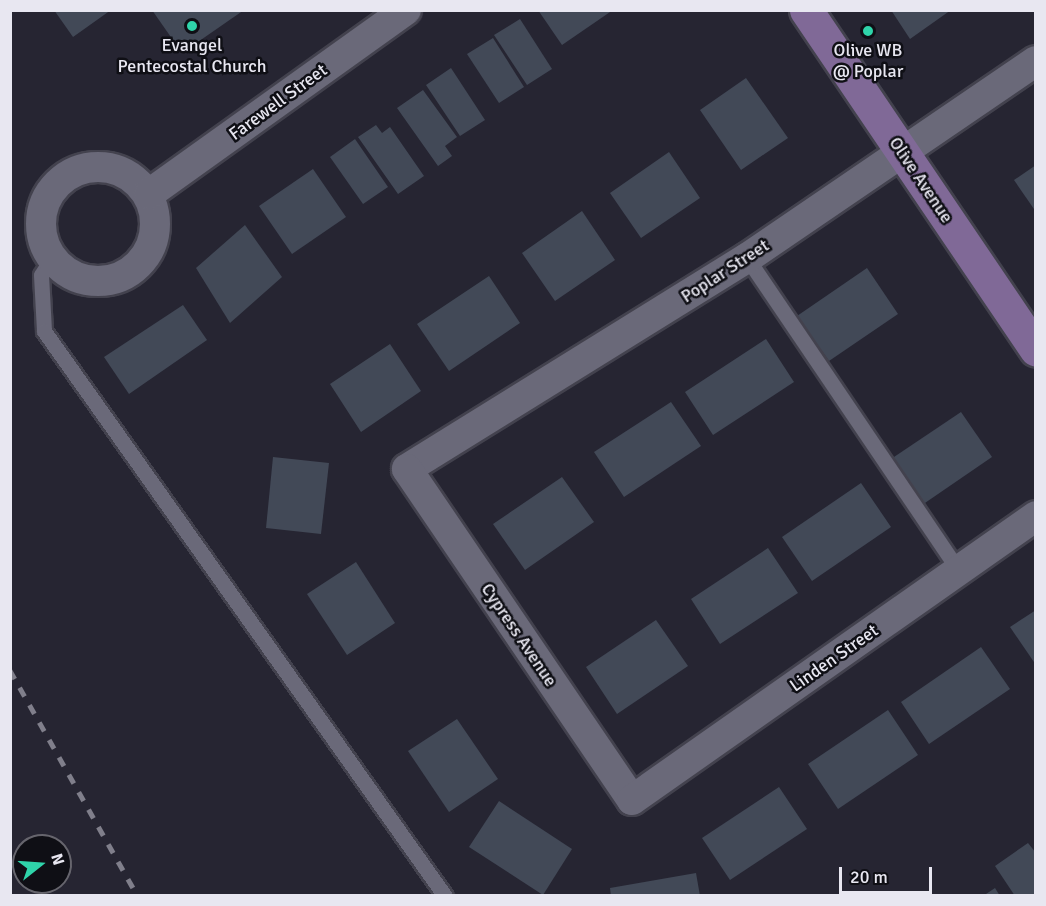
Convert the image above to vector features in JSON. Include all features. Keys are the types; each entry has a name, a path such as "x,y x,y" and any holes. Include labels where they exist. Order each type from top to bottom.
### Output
{"main road":[{"name":"Olive Avenue","path":"806,10 1035,350"}],"street":[{"name":"Farewell Street","path":"149,194 406,10"},
{"name":"Poplar Street","path":"407,469 747,258 1035,61"},
{"path":"103,167 121,171 149,194 155,234 137,267 102,282 83,280 52,258 40,223 53,188 67,176 103,167"},
{"name":"Cypress Avenue","path":"407,469 632,800"},
{"name":"Linden Street","path":"632,800 1035,516"}],"lane":[{"path":"52,258 41,275 44,331 445,896"},
{"path":"747,258 958,570"}],"building":[{"name":"Evangel Pentecostal Church","path":"54,10 111,10 73,37"},
{"name":"Evangel Pentecostal Church","path":"152,10 244,10 182,53"},
{"path":"538,10 613,10 562,45"},
{"path":"891,10 951,10 910,39"},
{"path":"520,19 552,69 527,85 494,35"},
{"path":"493,38 524,87 499,103 467,54"},
{"path":"451,68 485,120 460,136 426,85"},
{"path":"746,78 788,138 741,170 700,110"},
{"path":"423,90 457,137 445,146 452,156 438,166 397,108"},
{"path":"376,125 382,133 390,127 424,176 398,194 358,137"},
{"path":"355,139 388,187 363,204 330,157"},
{"path":"669,152 700,198 641,238 610,193"},
{"path":"1036,165 1036,212 1014,180"},
{"path":"313,169 346,217 292,254 259,206"},
{"path":"582,211 615,260 555,301 522,253"},
{"path":"245,225 282,277 230,323 196,268"},
{"path":"867,268 898,314 829,361 797,316"},
{"path":"489,276 520,323 449,371 417,324"},
{"path":"183,305 207,340 129,394 104,357"},
{"path":"766,339 794,382 713,435 685,392"},
{"path":"390,344 421,391 361,432 330,384"},
{"path":"671,402 701,446 624,497 594,452"},
{"path":"961,412 992,457 922,505 891,459"},
{"path":"273,457 329,463 321,534 266,528"},
{"path":"562,477 594,522 525,570 493,524"},
{"path":"861,483 891,527 812,581 782,537"},
{"path":"768,548 798,593 720,644 691,599"},
{"path":"356,562 395,623 347,655 307,594"},
{"path":"1036,610 1036,665 1010,627"},
{"path":"656,620 688,666 617,714 586,667"},
{"path":"981,647 1010,689 929,744 901,702"},
{"path":"888,710 918,755 838,809 808,764"},
{"path":"457,719 498,779 449,812 408,751"},
{"path":"779,787 807,829 730,880 702,838"},
{"path":"499,801 572,849 543,895 469,847"},
{"path":"1028,843 1036,853 1036,896 1015,896 995,866"},
{"path":"696,873 700,896 611,896 610,888"},
{"path":"995,888 1000,896 983,896"}],"railway":[{"path":"10,670 138,896"}],"place":[{"name":"Evangel Pentecostal Church","path":"192,26"},
{"name":"Olive WB @ Poplar","path":"868,31"}]}
